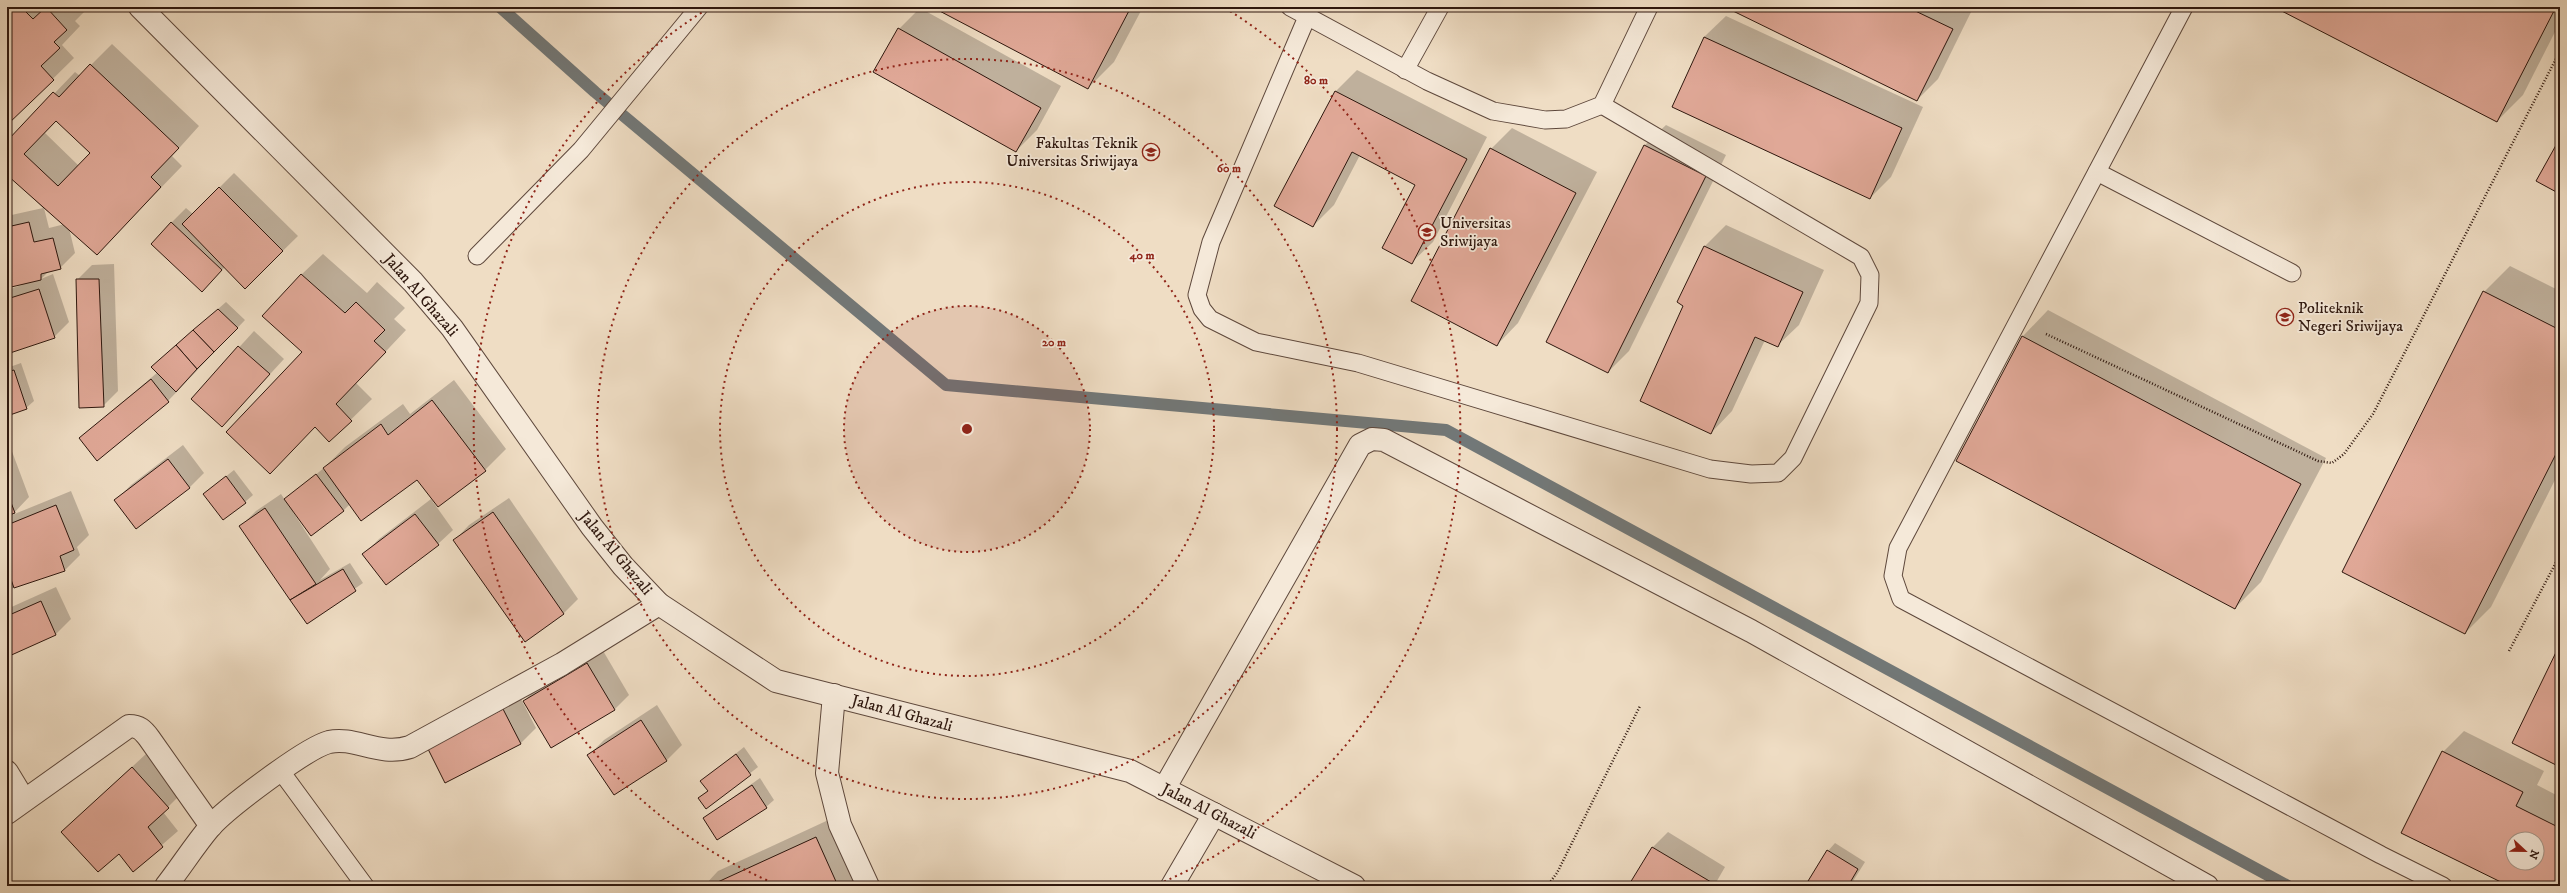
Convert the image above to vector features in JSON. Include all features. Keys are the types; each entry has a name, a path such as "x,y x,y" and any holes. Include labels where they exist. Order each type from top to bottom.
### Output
{"street":[{"name":"Jalan Al Ghazali","path":"140,7 413,282 452,328 592,527 623,566 659,604 776,681 1130,771 1354,886"},
{"path":"1164,789 1360,445 1372,439 1384,440 1751,631 2207,886"},
{"path":"166,886 211,826 280,770 329,742 341,741 386,751 399,751 410,747 562,664 659,604"},
{"path":"834,696 827,773 840,825 868,886"},
{"path":"7,772 16,807 129,726 139,727 149,738 211,826"},
{"path":"1172,886 1214,814"}],"lane":[{"path":"477,256 581,150 699,7"},
{"path":"1290,7 1434,85 1500,112 1552,120 1566,119 1602,106 1649,7"},
{"path":"1405,70 1440,7"},
{"path":"2184,7 1898,548 1893,576 1901,599 2381,855 2443,886"},
{"path":"1308,17 1212,242 1197,295 1202,309 1210,320 1256,342 1358,363 1710,469 1751,474 1778,473 1793,458 1869,303 1870,275 1861,257 1602,106"},
{"path":"2097,172 2292,273"},
{"path":"280,770 365,886"}],"path":[{"path":"2018,321 2318,461 2332,463 2344,454 2373,414 2560,51"},
{"path":"2508,651 2560,555"},
{"path":"1547,886 1557,873 1640,706"}],"building":[{"path":"7,7 21,7 33,19 46,7 67,30 54,42 60,48 41,66 54,80 7,125"},
{"path":"932,7 1131,7 1088,89"},
{"path":"1734,7 1907,7 1953,29 1917,101 1733,11"},
{"path":"2274,7 2556,7 2497,122"},
{"path":"898,28 1041,108 1016,152 873,72"},
{"path":"1704,37 1902,128 1870,199 1672,107"},
{"path":"90,64 179,148 151,177 161,187 97,255 7,175 7,141 53,92 59,97","holes":["56,121 90,153 58,186 24,154"]},
{"path":"1335,91 1467,159 1412,264 1382,248 1415,185 1352,152 1313,227 1274,206"},
{"path":"2560,138 2560,194 2536,181"},
{"path":"1644,145 1706,176 1608,373 1546,342"},
{"path":"1490,148 1576,193 1497,346 1411,301"},
{"path":"219,187 283,251 245,289 182,224"},
{"path":"29,222 34,242 53,238 61,269 41,274 41,280 7,288 7,227"},
{"path":"171,222 222,270 202,292 151,244"},
{"path":"1704,246 1803,292 1778,347 1755,337 1711,434 1640,401 1683,306 1677,302"},
{"path":"301,274 345,313 356,302 385,330 374,341 386,352 336,404 352,421 329,442 315,427 270,474 226,432 302,352 262,316"},
{"path":"76,279 99,279 104,407 79,408"},
{"path":"39,289 55,338 7,354 7,299"},
{"path":"2483,291 2560,330 2560,446 2465,634 2342,572"},
{"path":"218,309 238,328 214,352 193,330"},
{"path":"193,330 214,352 197,369 176,345"},
{"path":"2022,336 2301,484 2235,609 1956,461"},
{"path":"176,345 197,369 176,392 151,367"},
{"path":"238,346 270,374 222,427 191,399"},
{"path":"14,370 27,409 7,416 7,372"},
{"path":"151,379 169,402 97,461 79,438"},
{"path":"432,400 486,471 438,507 417,480 361,521 323,468 381,424 388,435"},
{"path":"168,459 190,488 136,529 114,500"},
{"path":"316,474 344,511 311,536 284,499"},
{"path":"226,476 246,503 223,520 203,494"},
{"path":"7,492 15,513 7,516"},
{"path":"56,505 74,550 60,556 65,571 14,588 7,568 7,525"},
{"path":"265,508 316,584 290,600 239,526"},
{"path":"493,512 564,614 525,642 453,540"},
{"path":"415,514 439,545 386,585 362,554"},
{"path":"343,569 356,591 307,624 290,600"},
{"path":"41,601 56,635 7,657 7,616"},
{"path":"2560,644 2560,767 2512,743"},
{"path":"587,663 615,710 551,748 523,701"},
{"path":"503,709 521,744 445,783 428,749"},
{"path":"641,720 667,761 614,795 587,755"},
{"path":"2442,751 2523,792 2516,806 2560,828 2560,886 2509,886 2401,833"},
{"path":"736,754 751,775 706,809 698,798 708,791 700,781"},
{"path":"132,767 169,808 148,827 163,847 133,872 119,854 98,872 61,832"},
{"path":"752,785 767,808 717,840 703,818"},
{"path":"816,837 838,886 709,886"},
{"path":"1652,847 1711,882 1709,886 1634,886 1630,883"},
{"path":"1827,850 1858,869 1848,886 1805,886"}],"waterway":[{"path":"500,7 595,92 946,385 1446,430 2288,886"}],"place":[{"name":"Fakultas Teknik Universitas Sriwijaya","path":"1151,152"},
{"name":"Universitas Sriwijaya","path":"1427,232"},
{"name":"Politeknik Negeri Sriwijaya","path":"2285,317"}]}
